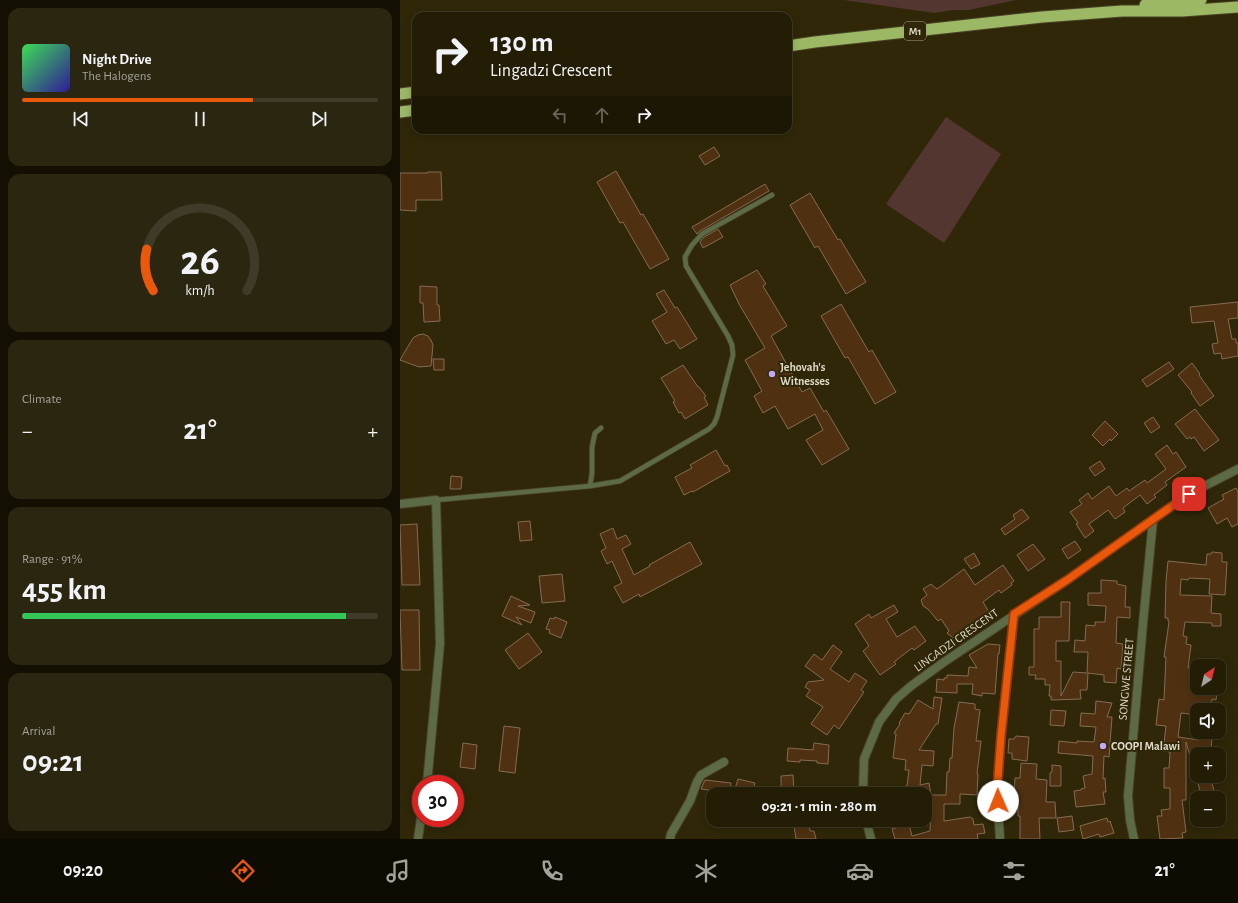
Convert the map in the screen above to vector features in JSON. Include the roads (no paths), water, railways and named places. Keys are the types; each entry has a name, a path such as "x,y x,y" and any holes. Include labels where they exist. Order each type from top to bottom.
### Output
{"highway":[{"name":"M1","path":"1122,11 1144,5 1201,0"},
{"name":"M1","path":"792,45 1042,17 1122,11 1182,11 1238,7"},
{"path":"400,94 412,92"},
{"path":"400,112 412,110"}],"street":[{"name":"LINGADZI CRESCENT","path":"863,787 864,759 879,722 896,699 911,686 1014,614 1067,580 1189,494 1238,469"},
{"path":"400,504 436,500 440,644 428,775"},
{"name":"SONGWE STREET","path":"1134,839 1130,820 1128,796 1153,520"},
{"path":"1000,839 997,792 1001,736 1014,614"},
{"path":"670,839 671,834 690,801 696,782 701,775 724,762"},
{"path":"418,839 420,827"},
{"path":"868,827 871,839"}],"lane":[{"path":"436,500 590,486 620,481 709,429 714,424 717,417 733,356 732,345 686,266 685,257 702,234 772,195"},
{"path":"590,486 592,473 592,447 595,434 600,428"}],"place":[{"name":"Jehovah's Witnesses","path":"772,374"},
{"name":"COOPI Malawi","path":"1103,746"}]}
